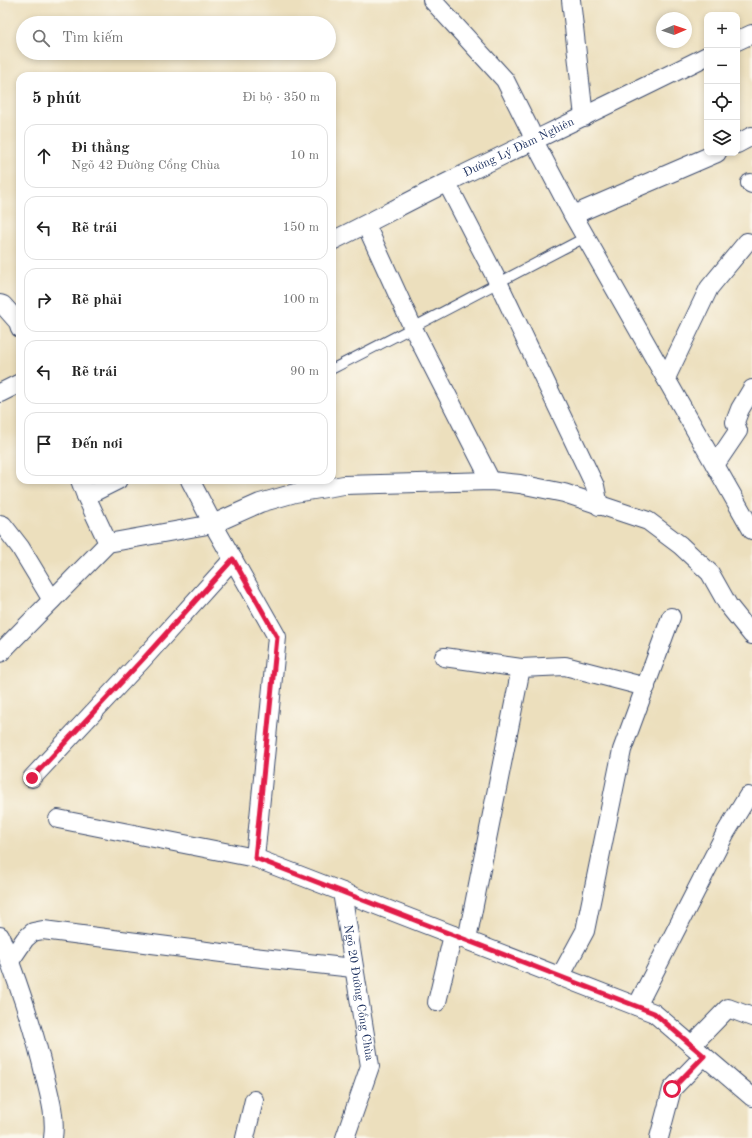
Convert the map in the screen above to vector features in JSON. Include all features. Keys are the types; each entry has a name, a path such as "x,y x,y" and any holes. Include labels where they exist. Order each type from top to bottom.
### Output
{"street":[{"path":"432,0 505,80 534,141 573,215 752,530"},
{"path":"571,0 584,117"},
{"path":"740,40 752,34"},
{"name":"Đường Lý Đàm Nghiên","path":"336,239 704,57"},
{"path":"740,142 752,136"},
{"path":"573,215 710,156"},
{"path":"447,183 498,282 595,486 599,506"},
{"path":"366,225 413,328 491,481"},
{"path":"666,378 709,288 747,242"},
{"path":"0,304 3,305 16,322"},
{"path":"0,393 16,385"},
{"path":"715,465 738,431 735,422 740,409 752,388"},
{"path":"0,653 108,543 213,524 260,503 295,492 344,485 491,481 520,484 564,493 648,522 680,545 710,573 728,605 752,635"},
{"path":"100,484 83,488 108,543"},
{"path":"192,484 277,637 255,858"},
{"path":"0,524 3,525 20,547 52,600"},
{"path":"32,778 143,659 233,559"},
{"path":"560,977 585,931 622,750 671,617"},
{"path":"444,657 521,668 565,666 646,687"},
{"path":"438,1002 460,938 521,668"},
{"path":"637,1006 726,832 748,796"},
{"path":"58,819 255,858 637,1006 654,1013 752,1097"},
{"name":"Ngõ 20 Đường Cổng Chùa","path":"342,892 353,968 370,1066 345,1138"},
{"path":"10,961 24,939 33,932 43,930 237,956 353,968"},
{"path":"0,936 10,961 39,1050 51,1101 54,1128 53,1138"},
{"path":"659,1138 672,1089 728,1008 752,1017"},
{"path":"245,1138 254,1100"}],"lane":[{"path":"336,367 586,237"}],"route":[{"path":"32,778 143,659 233,559 277,637 255,858 654,1013 704,1056 672,1089"}]}
